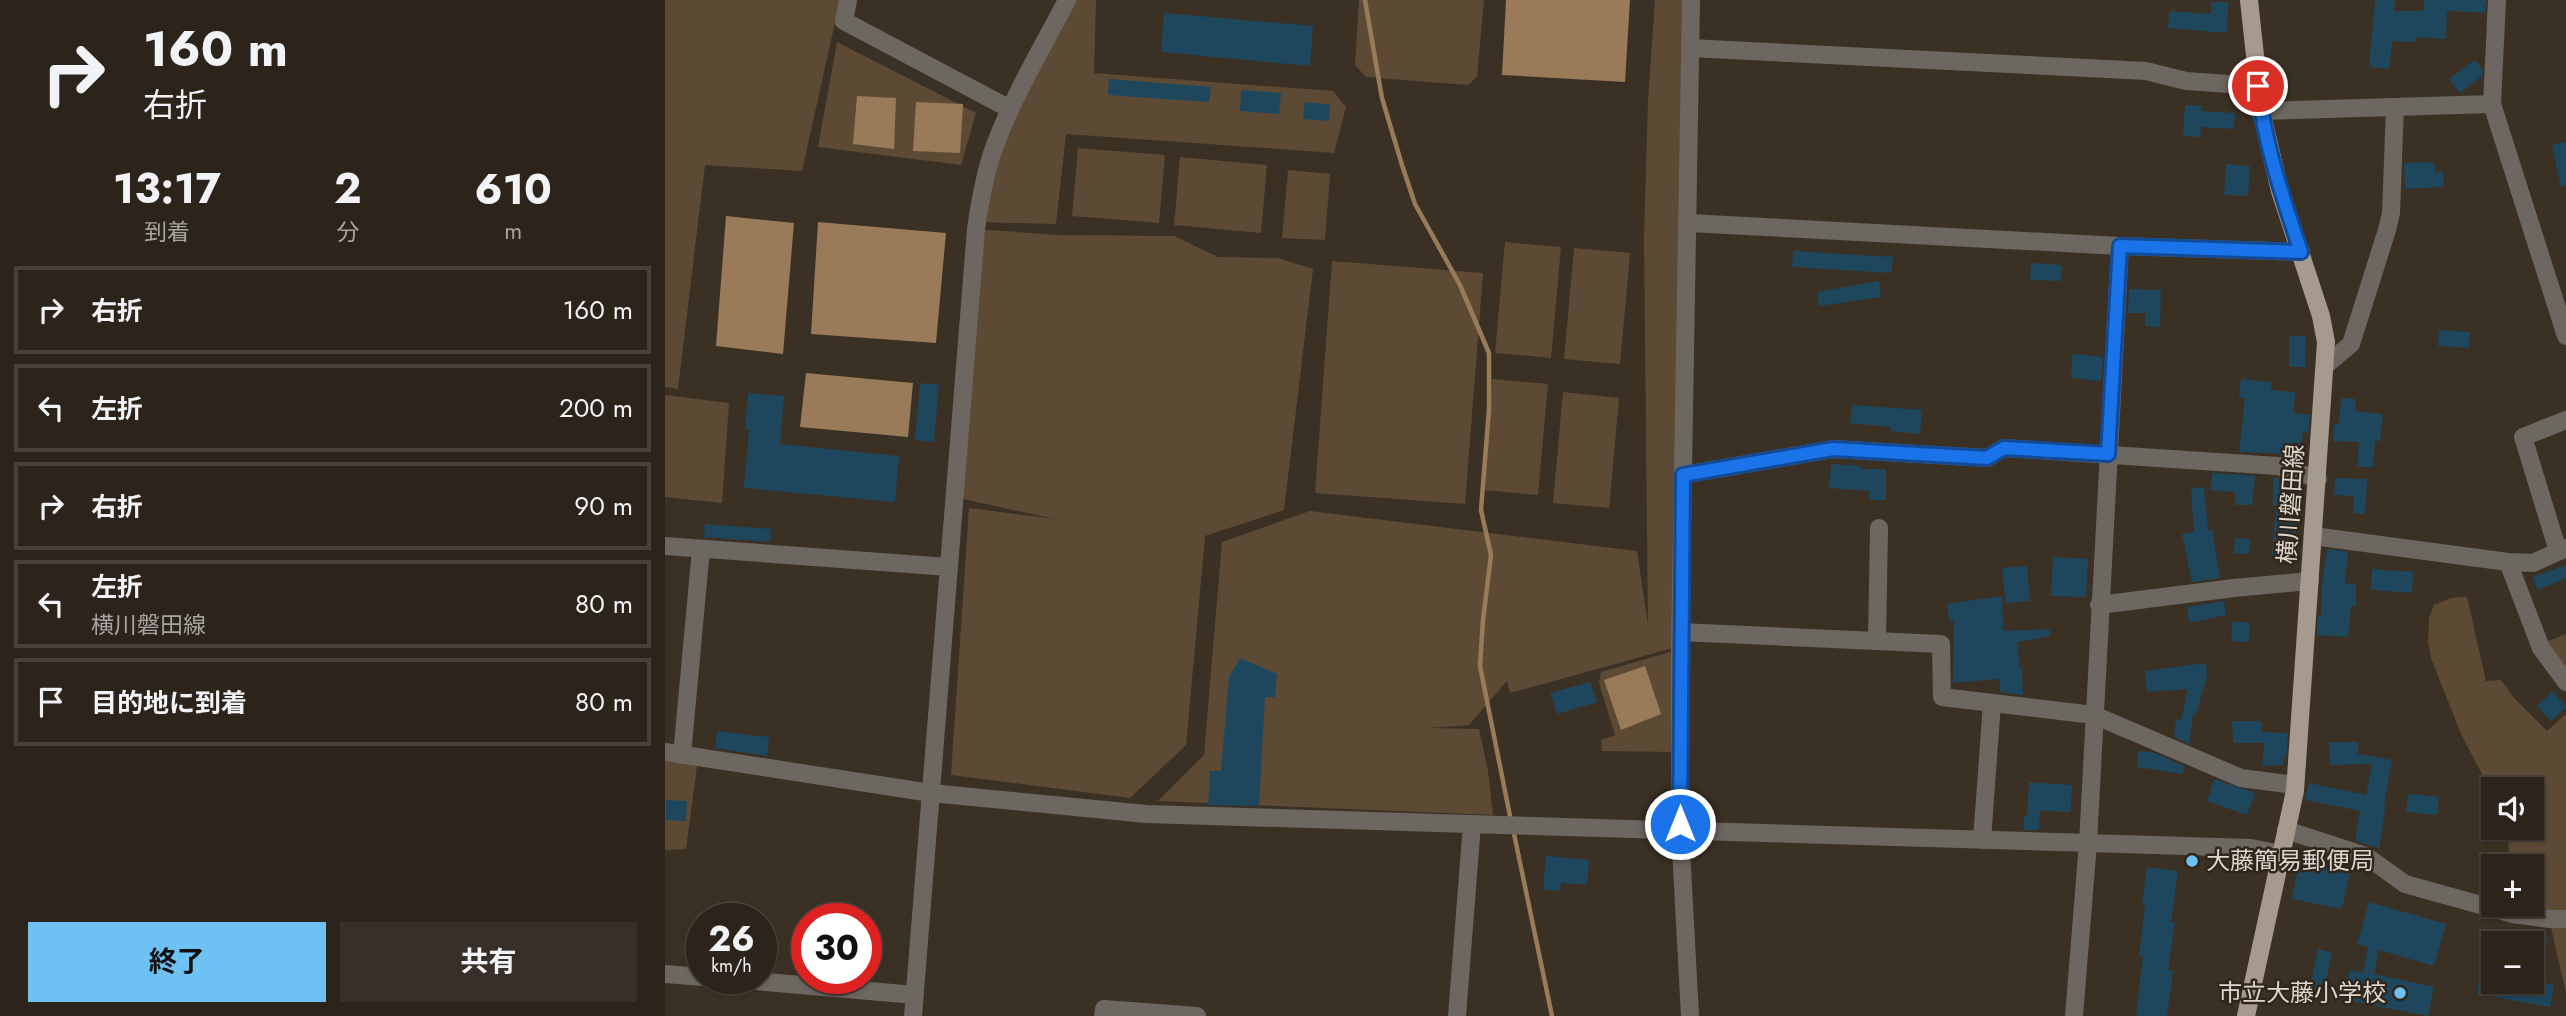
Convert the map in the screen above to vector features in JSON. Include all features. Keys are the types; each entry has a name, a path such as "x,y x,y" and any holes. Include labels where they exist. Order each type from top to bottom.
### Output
{"main road":[{"name":"横川磐田線","path":"2246,1016 2295,786 2326,342 2321,316 2280,191 2261,111 2249,0"}],"street":[{"path":"848,0 844,21 1010,110"},
{"path":"913,1016 976,229 994,148 1010,110 1067,0"},
{"path":"1690,1016 1681,830 1680,632 1691,0"},
{"path":"2497,0 2492,104 2566,337"},
{"path":"1690,48 2146,71 2186,81 2258,86"},
{"path":"2261,111 2492,104"},
{"path":"2325,366 2351,344 2387,230 2391,213 2395,107"},
{"path":"1689,223 2120,246 2301,252"},
{"path":"2074,1016 2088,843 2120,246"},
{"path":"2313,536 2508,562 2533,563 2562,550 2523,436 2566,420"},
{"path":"1683,475 1833,449 1987,458 2004,448 2278,466 2318,479"},
{"path":"1877,641 1879,528"},
{"path":"665,546 949,567"},
{"path":"701,548 673,754 931,793 1146,814 2251,848 2281,854"},
{"path":"2508,562 2541,648 2566,682"},
{"path":"2099,606 2310,581"},
{"path":"1680,632 1941,644 1942,697 2094,715 2241,778 2295,786"},
{"path":"1982,840 1991,703"},
{"path":"1457,1016 1472,824"},
{"path":"2286,830 2366,856 2405,884 2512,914 2566,919"},
{"path":"665,974 686,976"},
{"path":"777,983 915,995"},
{"path":"1103,1016 1104,1009 1197,1016"}],"shaded area":[{"path":"665,0 840,0 802,171 705,165 678,389 665,387"},
{"path":"1068,0 1096,0 1094,73 1333,91 1346,107 1334,153 1066,134 1056,224 977,222 1000,134"},
{"path":"1359,0 1484,0 1477,77 1468,85 1366,77 1355,65"},
{"path":"1506,0 1630,0 1625,82 1502,75"},
{"path":"1655,0 1687,0 1680,646 1510,693 1507,681 1469,725 1428,728 1479,729 1488,771 1493,815 1158,801 1204,755 1222,542 1310,511 1637,551 1648,624 1644,237 1648,101"},
{"path":"837,42 976,113 961,165 818,147"},
{"path":"857,96 896,98 894,149 853,144"},
{"path":"916,102 963,104 960,153 913,151"},
{"path":"1078,148 1165,155 1159,223 1072,216"},
{"path":"1180,157 1267,165 1261,233 1174,225"},
{"path":"1288,170 1330,174 1325,240 1282,238"},
{"path":"726,216 794,223 783,354 716,346"},
{"path":"818,222 946,233 936,343 811,334"},
{"path":"976,229 1059,235 1174,236 1218,257 1278,258 1313,269 1284,510 1205,536 1186,745 1130,798 951,775 969,508 1055,519 954,497"},
{"path":"1505,242 1561,247 1551,358 1495,353"},
{"path":"1574,248 1630,253 1620,364 1564,359"},
{"path":"1332,261 1483,273 1465,504 1315,493"},
{"path":"806,373 913,383 908,437 800,427"},
{"path":"1492,379 1548,384 1538,495 1483,490"},
{"path":"1563,392 1619,398 1609,508 1553,503"},
{"path":"665,395 729,403 722,503 665,497"},
{"path":"2467,597 2486,681 2501,680 2515,699 2547,731 2566,714 2566,916 2544,913 2544,854 2509,854 2508,840 2544,840 2544,777 2484,777 2461,734 2431,658 2428,642 2429,618 2434,605 2451,598"},
{"path":"2566,634 2566,677 2546,642"},
{"path":"1674,651 1672,752 1602,751 1601,740 1615,735 1599,683 1601,672"},
{"path":"1645,666 1661,714 1621,730 1604,680"},
{"path":"665,759 697,766 686,849 665,850"},
{"path":"2549,919 2566,919 2566,993"}],"building":[{"path":"2375,0 2395,0 2394,11 2423,11 2424,0 2486,0 2485,13 2447,11 2446,39 2417,37 2416,42 2392,41 2389,69 2369,67"},
{"path":"2211,2 2228,2 2227,33 2168,28 2169,11 2211,14"},
{"path":"1164,13 1313,26 1310,66 1161,52"},
{"path":"2475,60 2482,69 2482,76 2460,93 2449,79"},
{"path":"1109,79 1211,87 1209,102 1108,95"},
{"path":"1241,90 1281,93 1279,114 1240,111"},
{"path":"1305,102 1330,105 1329,121 1303,119"},
{"path":"2185,105 2201,106 2201,111 2235,113 2234,129 2201,127 2200,137 2183,136"},
{"path":"2566,142 2566,186 2561,187 2552,145"},
{"path":"2434,162 2435,172 2443,171 2444,187 2405,189 2404,163"},
{"path":"2226,164 2250,166 2248,196 2224,195"},
{"path":"1793,251 1893,257 1891,273 1792,267"},
{"path":"2031,263 2062,265 2061,281 2030,280"},
{"path":"1879,281 1881,297 1819,306 1817,292"},
{"path":"2129,289 2161,290 2160,327 2145,326 2145,313 2128,313"},
{"path":"2439,330 2470,332 2469,348 2438,346"},
{"path":"2289,336 2306,336 2305,367 2289,367"},
{"path":"2072,354 2103,357 2101,381 2071,378"},
{"path":"2241,379 2272,382 2271,390 2295,392 2294,413 2310,415 2308,433 2303,432 2299,461 2275,453 2239,452 2245,398 2239,397"},
{"path":"920,383 939,385 934,442 915,440"},
{"path":"748,393 784,396 780,444 899,456 895,502 744,488 749,430 745,429"},
{"path":"2341,398 2356,399 2355,411 2383,414 2380,441 2375,441 2373,467 2357,467 2359,442 2333,441 2334,424 2339,425"},
{"path":"1852,405 1922,410 1920,434 1890,431 1891,427 1850,423"},
{"path":"1831,464 1861,466 1861,469 1886,469 1886,500 1869,500 1869,491 1829,488"},
{"path":"2212,473 2255,476 2252,505 2235,505 2235,492 2210,490"},
{"path":"2274,477 2302,486 2300,519 2297,519 2293,557 2272,556 2276,506 2273,506"},
{"path":"2335,478 2367,479 2365,514 2353,513 2354,496 2334,495"},
{"path":"2204,487 2208,530 2212,529 2220,578 2192,582 2182,534 2194,532 2191,488"},
{"path":"705,524 771,529 770,542 704,537"},
{"path":"2235,538 2250,539 2249,554 2234,553"},
{"path":"2327,549 2348,552 2345,583 2356,584 2356,606 2351,606 2348,637 2317,635"},
{"path":"2053,557 2088,559 2086,597 2051,596"},
{"path":"2566,565 2566,578 2538,590 2533,577"},
{"path":"2027,566 2030,601 2006,603 2002,568"},
{"path":"2372,569 2413,572 2412,593 2371,590"},
{"path":"2002,596 2003,631 2049,629 2050,636 2018,642 2023,695 2000,692 2000,679 1953,683 1954,621 1950,622 1947,604"},
{"path":"2224,601 2226,615 2189,623 2187,607"},
{"path":"2233,621 2250,623 2249,642 2231,641"},
{"path":"1240,658 1277,674 1275,697 1265,697 1259,806 1208,805 1210,771 1221,771 1229,677"},
{"path":"2206,663 2207,676 2196,715 2193,714 2189,744 2174,737 2176,719 2181,720 2188,689 2147,692 2145,671"},
{"path":"1590,682 1597,702 1557,714 1550,693"},
{"path":"2553,691 2566,707 2551,721 2537,706"},
{"path":"2232,721 2261,721 2261,732 2288,733 2283,765 2262,766 2264,743 2233,743"},
{"path":"717,731 769,737 767,756 715,748"},
{"path":"2329,742 2358,742 2358,754 2392,760 2379,848 2355,841 2360,811 2305,800 2309,783 2366,795 2372,764 2330,765"},
{"path":"2138,751 2152,752 2184,766 2183,774 2137,767"},
{"path":"2214,779 2255,793 2247,815 2207,801"},
{"path":"2029,782 2072,785 2071,812 2040,811 2039,830 2024,830"},
{"path":"2408,794 2439,797 2437,815 2406,812"},
{"path":"666,800 687,801 686,821 666,820"},
{"path":"1546,856 1589,860 1587,885 1561,883 1560,891 1543,890"},
{"path":"2299,862 2350,873 2342,909 2292,899"},
{"path":"2147,867 2178,871 2171,922 2175,923 2168,970 2173,971 2167,1016 2136,1016 2143,956 2139,955"},
{"path":"2369,902 2446,924 2434,966 2379,950 2374,974 2434,987 2428,1016 2341,999 2350,970 2363,973 2368,947 2357,944"},
{"path":"2318,949 2332,953 2323,995 2309,992"},
{"path":"2481,968 2481,994 2544,994 2544,983 2554,985 2550,1007 2477,994"}],"waterway":[{"path":"1365,0 1382,98 1415,204 1460,285 1489,353 1489,409 1481,510 1491,555 1480,666 1511,821"},
{"path":"1513,829 1552,1016"}],"place":[{"name":"大藤簡易郵便局","path":"2192,861"},
{"name":"市立大藤小学校","path":"2400,993"}],"route":[{"path":"1680,824 1683,475 1833,449 1987,458 2004,448 2108,454 2120,246 2301,252 2280,191 2261,111 2258,86"}]}
